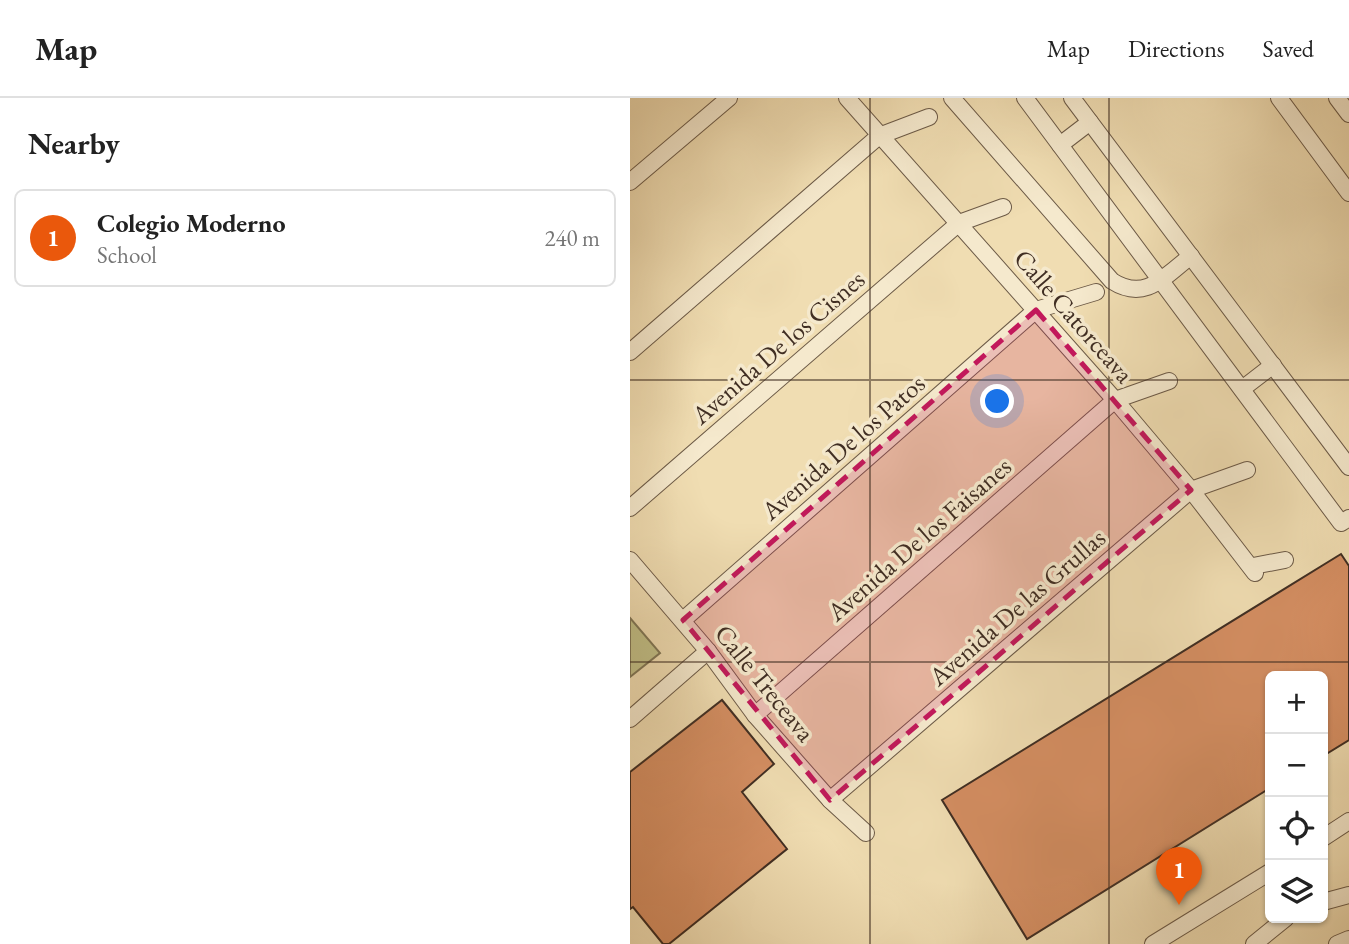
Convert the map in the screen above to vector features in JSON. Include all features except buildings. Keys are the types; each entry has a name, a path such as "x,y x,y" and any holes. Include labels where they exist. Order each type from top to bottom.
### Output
{"street":[{"path":"630,182 729,98"},
{"name":"Calle Catorceava","path":"847,98 1115,400 1254,569 1285,561"},
{"path":"952,98 1112,281 1126,290 1141,291 1191,256"},
{"path":"1025,98 1341,523 1349,518"},
{"path":"1072,98 1349,467"},
{"path":"1279,98 1349,193"},
{"path":"1337,98 1349,114"},
{"path":"630,352 879,136 929,117"},
{"path":"1060,145 1090,122"},
{"path":"959,223 1003,207"},
{"name":"Avenida De los Cisnes","path":"630,509 959,223"},
{"path":"1036,310 1096,292"},
{"name":"Avenida De los Patos","path":"683,620 1036,310"},
{"path":"1241,389 1273,365"},
{"path":"1115,400 1169,381"},
{"name":"Avenida De los Faisanes","path":"755,715 1115,400"},
{"name":"Avenida De las Grullas","path":"830,800 1191,490 1247,470"},
{"name":"Calle Treceava","path":"630,559 708,651 755,715 830,800 866,833"},
{"path":"630,719 708,651"},
{"path":"1328,835 1349,821"},
{"path":"1166,942 1265,875"},
{"path":"1328,901 1349,895"},
{"path":"1254,944 1280,923"},
{"path":"1338,944 1349,939"}],"highlighted area":[{"path":"1036,310 1191,490 830,800 683,620"}],"shaded area":[{"path":"630,618 660,653 630,677"}],"place":[{"name":"Colegio Moderno","path":"1179,905"}]}
